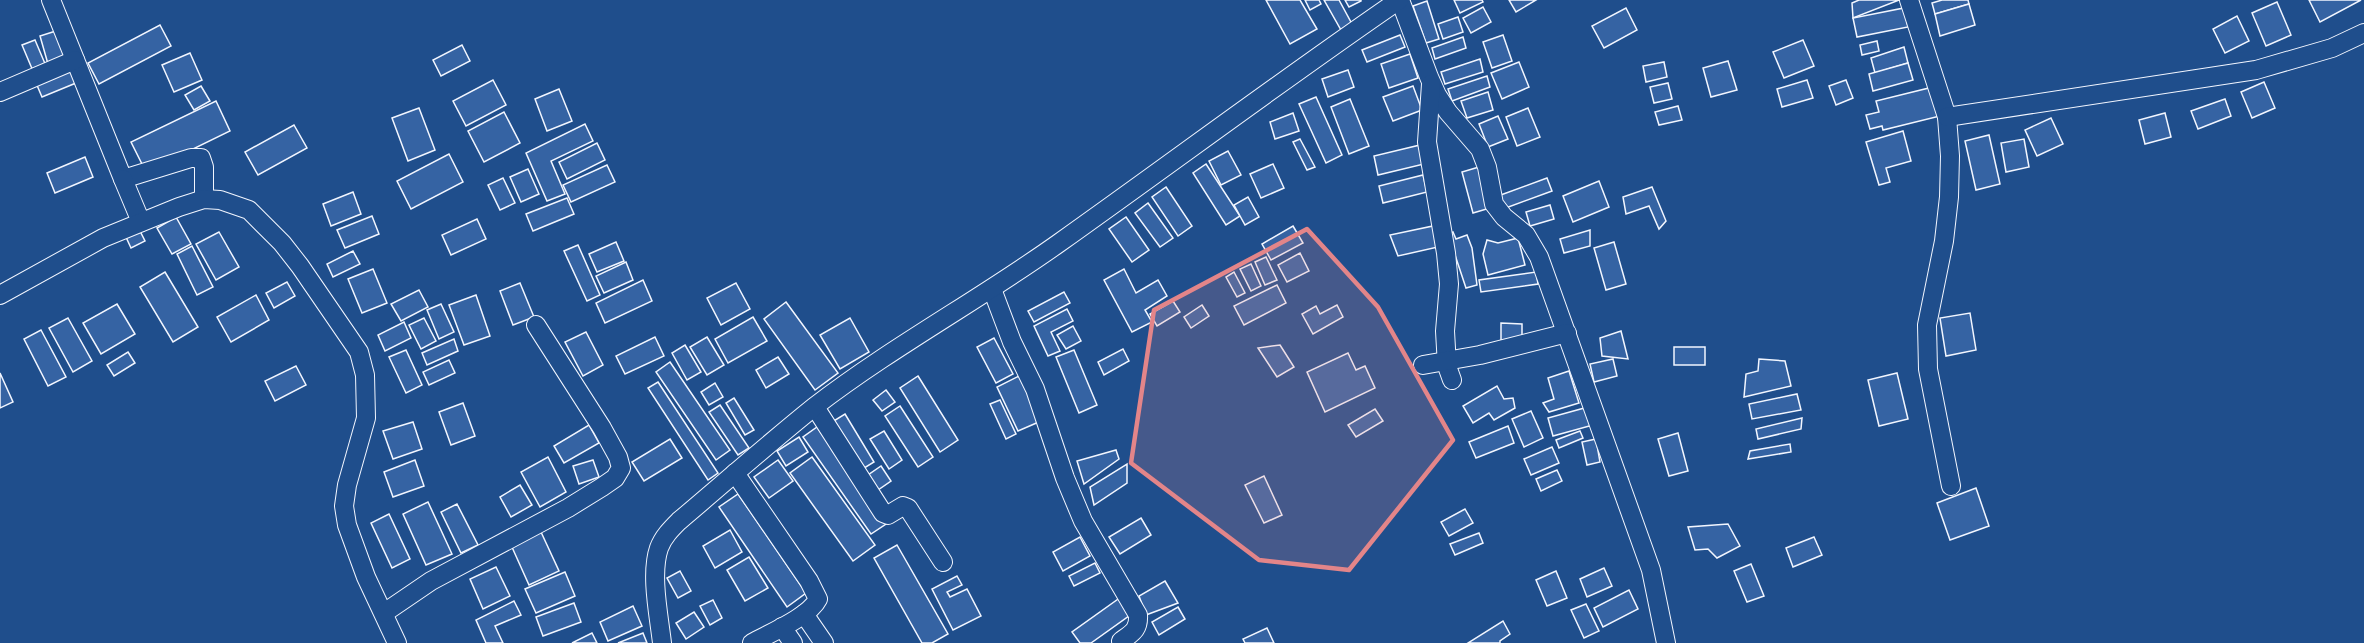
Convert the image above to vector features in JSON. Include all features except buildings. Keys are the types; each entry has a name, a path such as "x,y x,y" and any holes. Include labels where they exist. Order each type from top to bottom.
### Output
{"street":[{"path":"51,0 141,222"},
{"path":"662,643 656,559 664,537 679,521 815,407 861,374 992,289 1400,0 1431,82 1449,112 1480,149 1491,194 1499,211 1526,235 1535,250 1651,570 1666,643"},
{"path":"1909,0 1947,117 1950,156 1949,197 1944,241 1927,325 1928,369 1952,486"},
{"path":"1947,117 2256,70 2332,48 2364,33"},
{"path":"0,92 75,60"},
{"path":"1431,82 1428,142 1448,274 1445,331 1447,361 1452,380"},
{"path":"123,179 191,158 201,158 204,167 204,199"},
{"path":"0,295 104,237 204,199 220,200 249,210 265,224 300,266 359,352 365,375 366,418 351,469 344,506 346,525 366,577 397,643"},
{"path":"992,289 1012,342 1035,389 1062,469 1083,521 1138,615 1135,632 1121,641"},
{"path":"384,613 431,581 585,498 615,478 621,468 618,457 602,428 536,325"},
{"path":"1423,365 1480,355 1567,333"},
{"path":"815,407 883,513 888,515 903,506 908,508 943,562"},
{"path":"735,473 815,591 818,599 816,604 804,614 752,643"},
{"path":"804,614 824,643"},
{"path":"782,627 793,643"}],"highlighted area":[{"path":"1307,229 1378,307 1453,440 1349,570 1259,560 1131,463 1154,310"}]}
